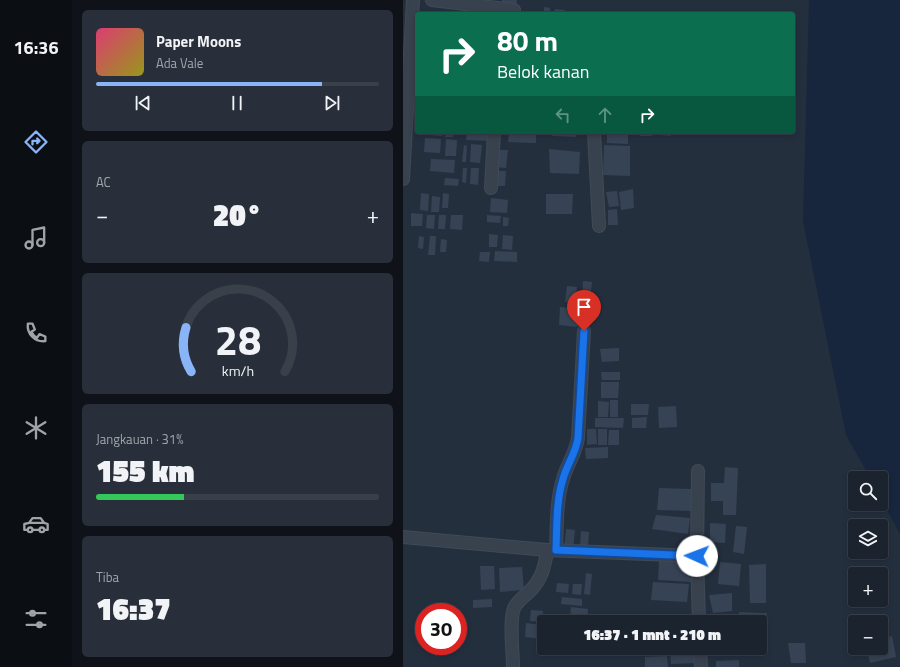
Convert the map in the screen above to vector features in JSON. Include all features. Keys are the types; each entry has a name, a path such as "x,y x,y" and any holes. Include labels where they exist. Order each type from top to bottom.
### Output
{"street":[{"path":"403,179 410,79 413,0"},
{"path":"432,0 514,10"},
{"path":"491,188 493,134"},
{"path":"594,134 599,226"},
{"path":"513,667 512,617 519,600 531,589 542,574 551,550 563,479 568,465 574,455 578,438 584,331"},
{"path":"697,471 699,615"},
{"path":"403,537 551,550 697,556"},
{"path":"700,655 701,667"}],"water":[{"path":"809,0 900,0 900,534 888,511 888,471 866,471 846,435 803,221"}],"building":[{"path":"502,0 517,0 516,6 502,5"},
{"path":"544,7 550,8 550,12 544,12"},
{"path":"466,9 479,10 479,12 466,12"},
{"path":"555,9 565,10 564,12 554,12"},
{"path":"429,134 442,134 442,136"},
{"path":"446,134 453,134 453,137 445,137"},
{"path":"467,134 492,135 492,141 466,140"},
{"path":"509,134 536,134 536,143 508,142"},
{"path":"552,134 577,134 576,137 552,136"},
{"path":"607,134 628,134 628,144 607,143"},
{"path":"639,134 653,134 652,136 640,136"},
{"path":"671,134 671,136 660,135"},
{"path":"425,138 441,139 440,153 424,152"},
{"path":"446,139 457,140 456,156 445,156"},
{"path":"471,144 482,145 480,163 470,162"},
{"path":"464,145 467,146 466,162 462,162"},
{"path":"604,145 630,146 630,176 603,175"},
{"path":"549,149 580,152 579,174 550,173"},
{"path":"496,150 508,150 506,168 495,167"},
{"path":"431,159 455,160 454,173 430,171"},
{"path":"463,168 467,168 466,183 462,182"},
{"path":"471,168 479,168 478,185 470,184"},
{"path":"495,171 506,171 505,186 494,186"},
{"path":"445,178 459,179 458,186 444,185"},
{"path":"633,189 634,208 621,210 619,192"},
{"path":"617,191 619,206 609,207 606,192"},
{"path":"421,193 429,194 428,211 420,210"},
{"path":"443,193 449,194 448,208 442,208"},
{"path":"546,194 573,194 572,214 546,214"},
{"path":"432,196 440,197 439,212 431,212"},
{"path":"491,198 508,200 507,213 490,212"},
{"path":"617,209 618,225 608,225 608,210"},
{"path":"411,213 423,214 422,226 411,226"},
{"path":"427,215 435,215 434,229 426,228"},
{"path":"439,215 446,215 445,229 438,229"},
{"path":"451,215 463,215 462,230 450,229"},
{"path":"487,215 501,216 500,223 487,222"},
{"path":"503,217 509,218 508,226 503,226"},
{"path":"489,234 498,235 497,247 489,247"},
{"path":"503,235 513,236 512,250 502,249"},
{"path":"419,236 424,237 423,249 418,248"},
{"path":"430,236 436,236 435,255 428,255"},
{"path":"441,239 447,240 446,252 440,252"},
{"path":"495,251 517,252 517,262 494,261"},
{"path":"480,252 490,252 489,262 479,261"},
{"path":"583,281 592,282 590,300 582,299"},
{"path":"567,286 577,287 575,303 565,302"},
{"path":"560,307 580,309 578,327 559,325"},
{"path":"619,348 619,361 602,362 600,349"},
{"path":"601,372 620,372 620,380 602,380"},
{"path":"601,382 619,382 618,398 601,398"},
{"path":"610,400 618,400 618,417 610,417"},
{"path":"598,401 609,402 608,417 598,417"},
{"path":"631,404 649,404 648,415 631,415"},
{"path":"676,406 677,427 659,428 658,407"},
{"path":"647,417 646,428 632,428 632,418"},
{"path":"595,418 624,418 623,428 595,427"},
{"path":"587,429 596,429 597,444 587,445"},
{"path":"598,429 607,429 607,445 598,445"},
{"path":"609,430 619,430 619,445 608,445"},
{"path":"608,447 608,458 586,459 585,448"},
{"path":"725,467 738,468 736,515 723,515 723,501 711,501 711,483 724,483"},
{"path":"659,488 691,489 691,511 657,510"},
{"path":"656,515 690,518 688,534 652,529"},
{"path":"710,523 726,524 725,543 710,542"},
{"path":"736,526 747,527 744,554 733,552"},
{"path":"566,529 575,530 573,551 564,550"},
{"path":"581,531 589,532 588,547 580,547"},
{"path":"659,561 692,563 691,582 658,580"},
{"path":"720,562 741,564 739,586 718,584"},
{"path":"766,564 766,603 750,603 749,565"},
{"path":"480,566 494,566 495,589 481,590"},
{"path":"522,567 524,590 500,592 499,568"},
{"path":"586,573 592,574 590,595 584,594"},
{"path":"653,582 689,584 687,602 651,600"},
{"path":"557,583 569,584 568,593 556,592"},
{"path":"573,584 582,584 581,595 572,594"},
{"path":"732,593 732,611 713,613 709,595"},
{"path":"562,597 582,599 582,606 561,604"},
{"path":"492,599 492,607 473,608 473,600"},
{"path":"571,607 588,609 588,615 570,615"},
{"path":"531,610 543,611 543,615 537,615 537,622 530,621"},
{"path":"739,612 767,613 767,615 739,615"},
{"path":"526,623 537,624 537,638 525,637"},
{"path":"892,636 896,657 870,663 868,655 888,655 888,637"},
{"path":"788,643 805,643 806,663 791,663"},
{"path":"670,655 695,655 696,663 671,664"},
{"path":"667,656 668,667 645,667 645,657"},
{"path":"739,660 739,667 716,667 716,661"}],"route":[{"path":"584,331 577,447 563,479 559,498 556,550 697,556"}]}
